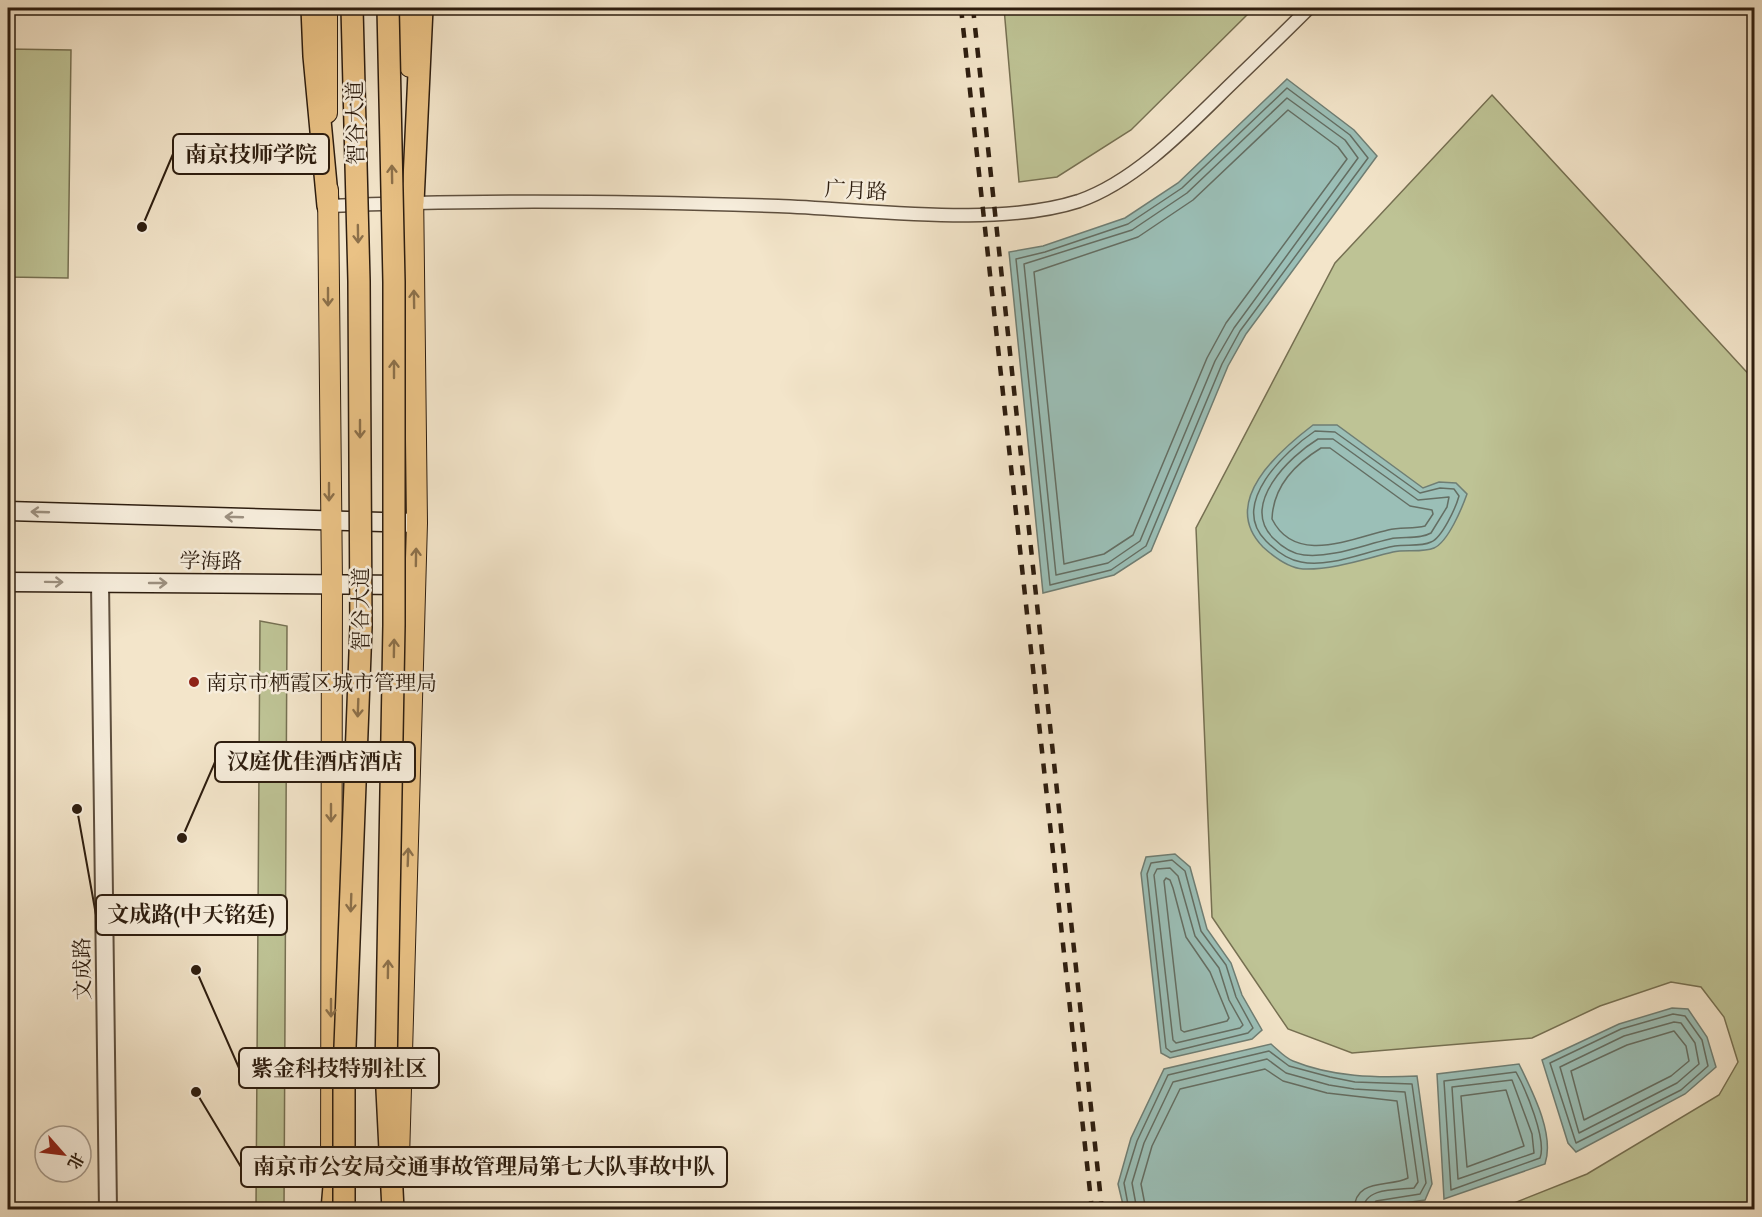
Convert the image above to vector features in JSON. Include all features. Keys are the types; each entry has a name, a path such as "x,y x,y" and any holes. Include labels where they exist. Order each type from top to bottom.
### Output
{"highway":[{"path":"312,8 314,56 328,206"},
{"name":"智谷大道","path":"344,1209 344,1073 361,627 359,281 352,8"},
{"name":"智谷大道","path":"385,1209 394,625 394,282 388,8"},
{"path":"413,202 422,8"},
{"path":"386,1070 393,1209"},
{"path":"331,1209 344,1073"}],"main road":[{"name":"智谷大道","path":"327,8 329,521 332,583 331,1209"},
{"path":"398,1209 417,524 409,8"},
{"path":"8,511 417,524"},
{"name":"学海路","path":"8,582 416,585"}],"street":[{"name":"广月路","path":"328,206 516,200 777,206 957,214 1022,213 1080,200 1118,180 1163,150 1309,8"},
{"name":"文成路","path":"100,583 108,1209"}],"green space":[{"path":"1004,8 1254,8 1131,130 1057,177 1019,182"},
{"path":"8,49 71,50 68,278 8,277"},
{"path":"1492,95 1754,380 1754,1209 1499,1209 1587,1174 1719,1095 1738,1062 1724,1017 1701,987 1671,982 1600,1006 1532,1038 1352,1053 1288,1029 1212,917 1196,528 1335,263"},
{"path":"260,621 287,626 284,1210 256,1209"}],"water":[{"path":"1287,79 1354,130 1377,156 1246,334 1228,366 1151,551 1114,575 1043,593 1009,252 1043,246 1125,218 1178,183"},
{"path":"1313,425 1337,425 1423,488 1439,482 1456,483 1467,494 1454,524 1439,545 1419,551 1398,551 1348,564 1314,569 1292,567 1267,551 1251,530 1247,513 1251,495 1271,463"},
{"path":"1175,854 1190,867 1207,929 1231,963 1242,995 1262,1030 1252,1039 1170,1058 1161,1053 1141,873 1146,857"},
{"path":"1672,1008 1688,1009 1707,1037 1716,1067 1685,1094 1576,1152 1568,1143 1542,1060 1619,1024"},
{"path":"1271,1044 1290,1060 1323,1070 1370,1076 1417,1076 1432,1184 1425,1200 1356,1210 1124,1209 1118,1184 1131,1138 1164,1069"},
{"path":"1519,1064 1545,1126 1547,1152 1545,1164 1444,1199 1437,1074"}],"railway":[{"path":"961,8 1092,1210"},
{"path":"973,8 1102,1210"}],"place":[{"name":"南京技师学院","path":"142,227"},
{"name":"南京市栖霞区城市管理局","path":"194,682"},
{"name":"文成路(中天铭廷)","path":"77,809"},
{"name":"汉庭优佳酒店酒店","path":"182,838"},
{"name":"紫金科技特别社区","path":"196,970"},
{"name":"南京市公安局交通事故管理局第七大队事故中队","path":"196,1092"}]}
